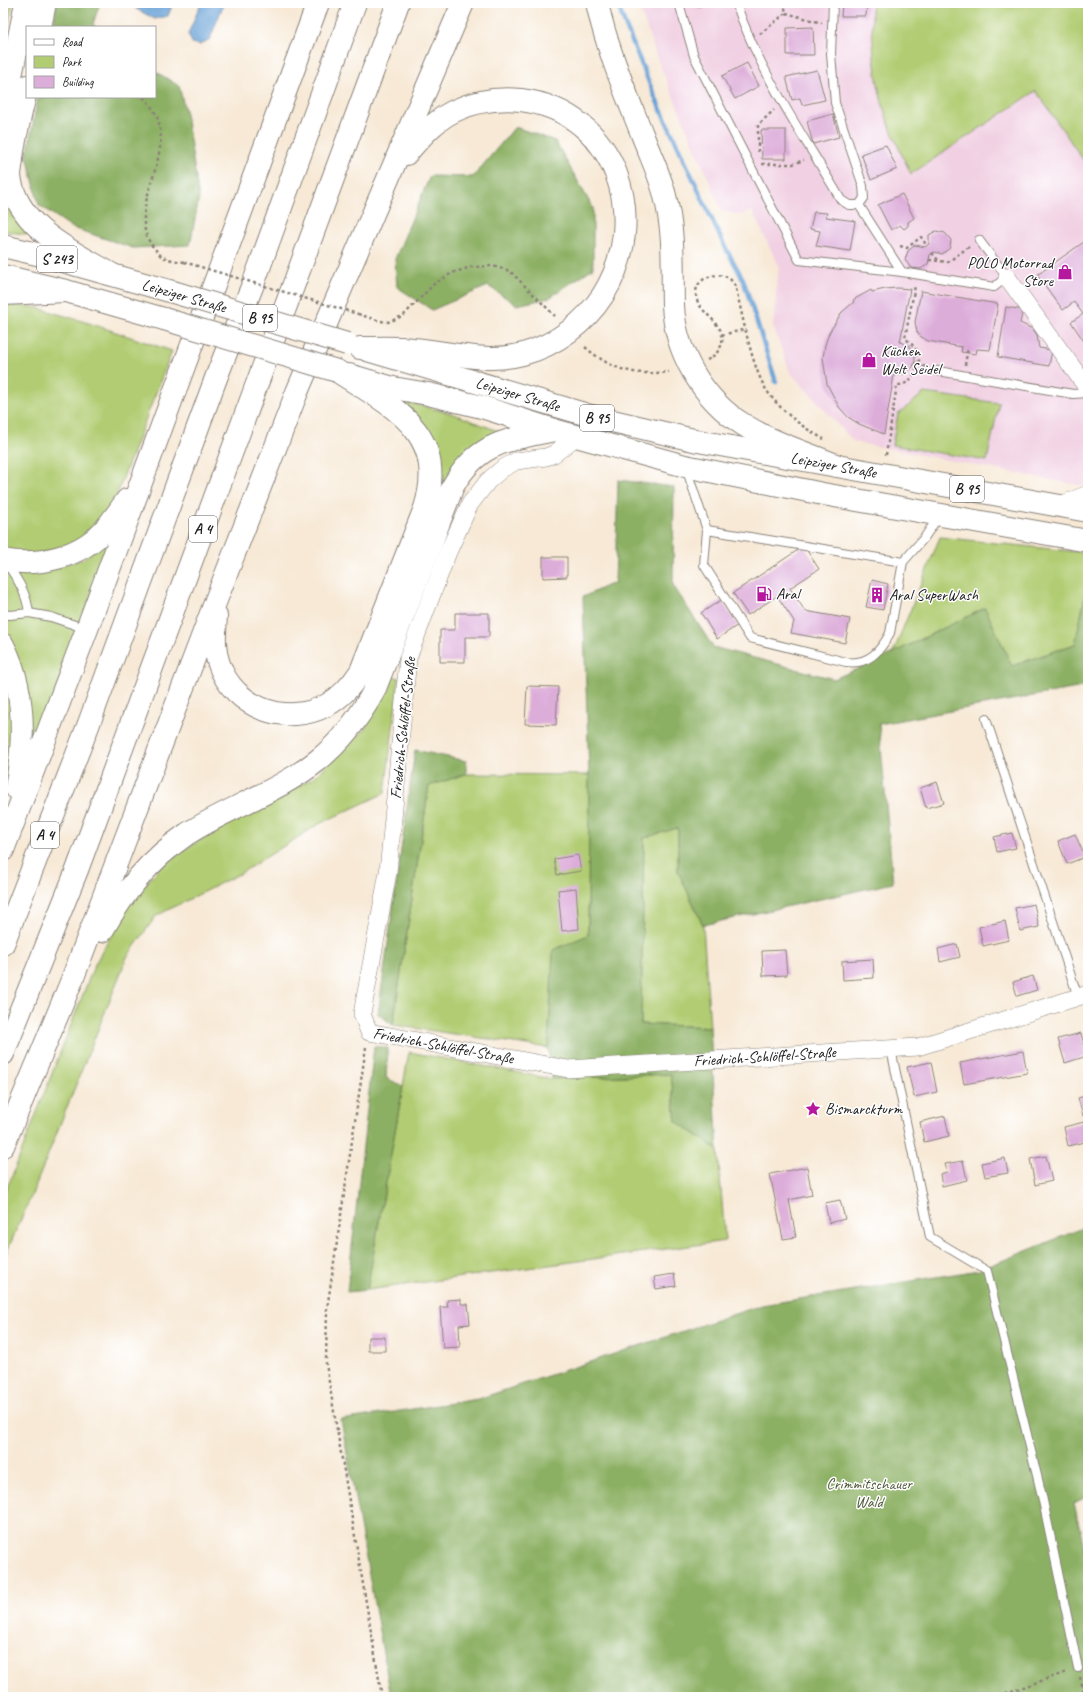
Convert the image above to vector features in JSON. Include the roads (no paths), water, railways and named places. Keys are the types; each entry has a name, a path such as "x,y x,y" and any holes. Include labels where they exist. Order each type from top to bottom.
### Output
{"highway":[{"path":"3,115 26,3"},
{"path":"40,26 45,3"},
{"path":"302,45 309,3"},
{"path":"5,845 87,629 318,3"},
{"name":"A 4","path":"3,944 88,726 216,378 255,279 355,3"},
{"name":"A 4","path":"3,1054 77,870 398,3"},
{"path":"3,1146 72,980 218,595 297,392 463,3"},
{"path":"597,3 607,44 665,196 672,233 673,305 675,322 685,356 693,372 715,401 743,424 759,433 838,466"},
{"path":"26,91 13,151 10,175 15,195 26,214 55,241 111,274"},
{"path":"354,346 412,348 491,359 507,357 538,349 566,334 593,308 608,286 615,272 624,240 625,224 622,192 612,163 594,138 583,127 564,114 544,105 528,101 498,99 461,108 441,119 429,128 393,168"},
{"name":"Leipziger Straße","path":"3,246 111,274 474,383 591,416 698,441 1088,511"},
{"name":"Leipziger Straße","path":"3,276 66,291 164,319 393,388 428,394 482,407 554,430 685,466 756,481 1088,541"},
{"path":"3,294 66,291"},
{"path":"218,595 214,637 218,664 232,687 252,705 264,711 277,714 289,714 314,710 326,705 346,691 362,671 425,508 429,496 431,469 429,456 424,443 408,420 396,410 337,371"},
{"path":"72,980 118,903 139,876 154,861 170,847 205,823 301,773 316,762 344,735 362,712 374,691 453,486 460,474 469,462 491,446 554,430"},
{"path":"4,560 30,562 43,561 62,556 82,547 104,530 141,481"},
{"path":"3,645 17,683 23,725 20,767 5,845"}],"street":[{"path":"1007,277 1088,389"},
{"name":"Friedrich-Schlöffel-Straße","path":"576,436 554,454 546,457 516,461 502,469 488,481 470,504 448,552 408,658 388,872 362,1014 369,1032 568,1069 918,1047 1083,996"},
{"path":"1058,506 1088,494"}],"lane":[{"path":"679,3 694,56 799,260 902,272 994,287 1007,277 979,240"},
{"path":"736,3 750,42 762,66 841,200 849,205 859,205"},
{"path":"833,3 831,54 835,104 863,186 864,198 859,205"},
{"path":"859,205 902,272"},
{"path":"938,371 1073,394 1088,393"},
{"path":"685,466 706,530 704,565 750,638 846,662 861,662 871,658 885,643 890,633 903,562 924,538 940,515"},
{"path":"706,530 903,562"},
{"path":"4,560 20,583 28,600 29,613"},
{"path":"3,614 10,615 29,613 51,617 87,629"},
{"path":"986,719 1083,996"},
{"path":"891,1049 930,1238 987,1271 1042,1496 1078,1668"}],"water":[{"path":"133,3 173,3 168,16 155,19 136,9"},
{"path":"201,3 224,3 210,39 200,45 192,43 188,34"}],"waterway":[{"path":"618,3 622,17 655,97 724,245 743,279 776,382"}],"place":[{"name":"POLO Motorrad Store","path":"1065,272"},
{"name":"Küchen Welt Seidel","path":"869,360"},
{"name":"Aral","path":"764,594"},
{"name":"Aral SuperWash","path":"877,595"},
{"name":"Bismarckturm","path":"813,1109"}],"park label":[{"name":"Crimmitschauer Wald","path":"869,1493"}]}
